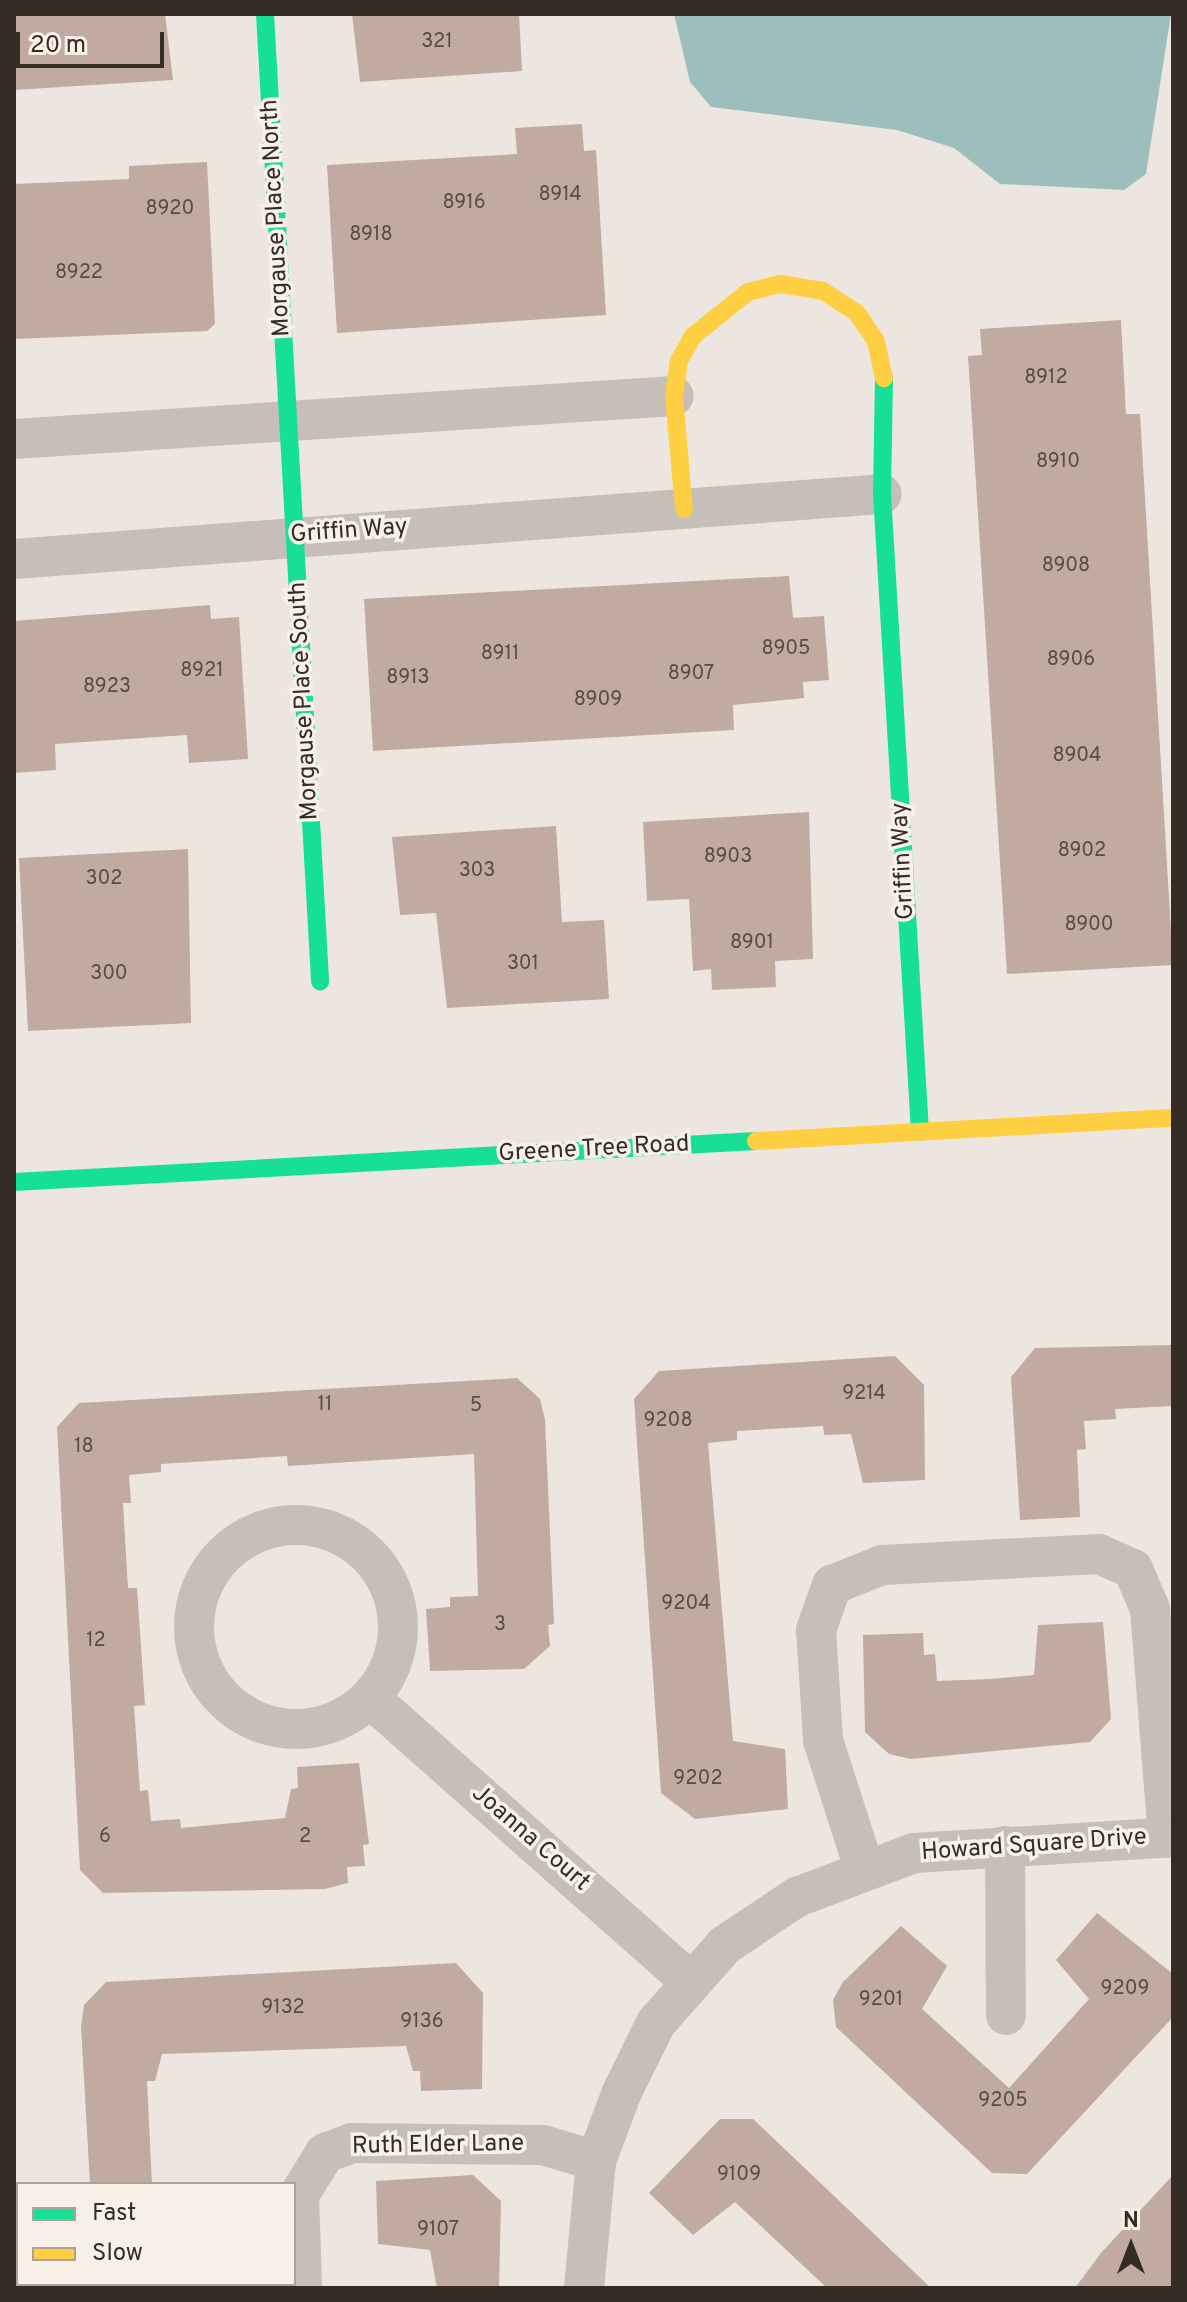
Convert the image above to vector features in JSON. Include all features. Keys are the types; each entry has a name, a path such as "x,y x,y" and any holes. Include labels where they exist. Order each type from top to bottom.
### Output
{"street":[{"name":"Morgause Place North","path":"265,14 289,421"},
{"name":"Griffin Way","path":"684,509 674,396 679,361 718,310 781,284 823,291 857,313 876,341 884,380 882,494 920,1132"},
{"path":"14,439 674,396"},
{"name":"Morgause Place South","path":"289,421 320,981"},
{"name":"Griffin Way","path":"14,559 882,494"},
{"name":"Greene Tree Road","path":"14,1182 1173,1118"},
{"path":"273,1526 318,1527 363,1549 388,1582 399,1618 394,1660 371,1699 334,1724 286,1731 234,1712 200,1668 196,1596 226,1550 273,1526"},
{"path":"864,1868 823,1740 816,1630 832,1585 882,1565 1099,1554 1133,1569 1150,1609 1170,1837"},
{"name":"Joanna Court","path":"371,1699 689,1980"},
{"name":"Howard Square Drive","path":"584,2288 596,2161 637,2060 689,1980 756,1923 864,1868 914,1853 1170,1837"},
{"path":"1005,1846 1006,2015"},
{"name":"Ruth Elder Lane","path":"302,2288 299,2195 325,2153 352,2143 543,2145 596,2161"}],"water":[{"path":"674,14 1171,14 1146,174 1124,190 1000,184 954,148 897,130 711,107 690,82"}],"building":[{"path":"14,14 165,14 173,80 14,90"},
{"path":"352,14 519,14 522,71 360,82"},
{"path":"582,124 584,151 596,150 606,315 337,333 327,165 517,154 515,128"},
{"path":"207,162 215,324 207,331 14,339 14,184 129,179 129,166"},
{"path":"1121,320 1126,414 1140,414 1173,965 1007,974 968,356 982,355 980,329"},
{"path":"789,576 793,618 824,616 829,680 803,682 804,698 733,705 734,730 373,751 364,599"},
{"path":"210,605 211,619 239,617 248,759 189,763 187,735 55,744 56,770 14,773 14,621"},
{"path":"809,812 813,959 775,961 776,987 712,990 711,969 693,971 689,899 647,901 643,822"},
{"path":"556,826 562,922 604,920 609,999 447,1008 436,913 400,915 392,837"},
{"path":"188,849 191,1023 28,1031 19,858"},
{"path":"1173,1345 1173,1406 1115,1409 1116,1419 1084,1421 1086,1449 1077,1450 1080,1517 1020,1520 1011,1377 1035,1348"},
{"path":"895,1356 924,1385 925,1480 863,1483 851,1434 824,1435 823,1426 737,1431 737,1440 708,1443 733,1741 785,1749 788,1809 695,1819 661,1793 634,1399 659,1371"},
{"path":"517,1378 540,1399 545,1420 554,1624 548,1625 550,1646 524,1669 430,1671 426,1609 450,1607 450,1597 478,1596 474,1454 288,1466 287,1456 161,1464 161,1472 129,1475 131,1503 123,1503 128,1588 137,1588 145,1705 134,1706 140,1791 148,1790 151,1821 180,1819 181,1828 285,1818 291,1789 298,1788 297,1767 359,1763 369,1844 363,1845 365,1866 347,1867 348,1883 325,1889 103,1893 80,1870 57,1427 79,1403"},
{"path":"1103,1622 1111,1719 1090,1742 911,1759 889,1754 865,1732 863,1635 923,1633 924,1655 935,1654 937,1681 991,1679 1034,1675 1038,1625"},
{"path":"1097,1913 1173,1974 1173,2017 1027,2174 992,2173 836,2027 833,2000 843,1982 901,1926 947,1966 922,2009 1009,2088 1089,1999 1056,1960"},
{"path":"456,1963 483,1993 482,2089 421,2091 420,2071 413,2071 406,2046 162,2054 155,2081 147,2081 152,2182 90,2182 81,2026 84,2005 106,1982"},
{"path":"720,2119 753,2119 931,2288 827,2288 735,2202 693,2235 649,2193"},
{"path":"473,2175 501,2201 499,2288 437,2288 430,2250 378,2244 376,2181"},
{"path":"1173,2175 1173,2288 1075,2288 1101,2253"}],"traffic: fast":[{"path":"265,14 320,981"},
{"path":"884,378 882,494 920,1132"},
{"path":"14,1182 756,1141"}],"traffic: slow":[{"path":"684,509 674,396 679,361 693,336 748,292 781,284 823,291 857,313 876,341 884,378"},
{"path":"756,1141 1173,1118"}]}
